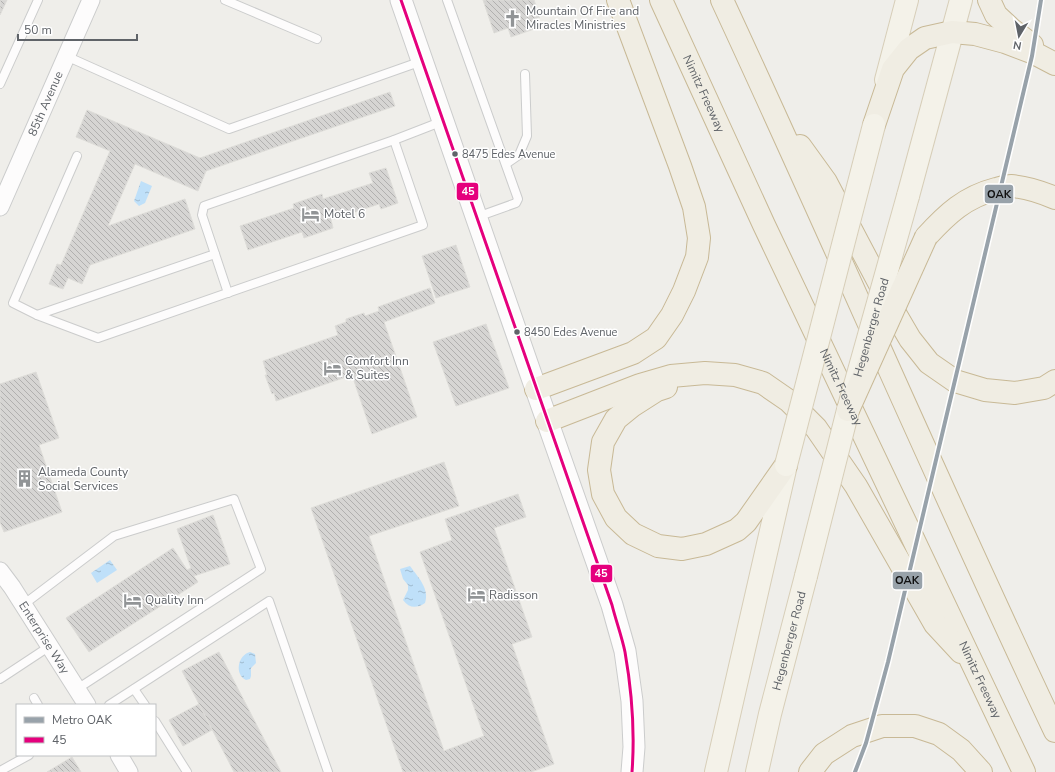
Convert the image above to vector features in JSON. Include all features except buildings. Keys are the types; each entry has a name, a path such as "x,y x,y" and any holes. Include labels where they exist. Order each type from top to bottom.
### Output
{"highway":[{"path":"536,389 633,353 656,338 672,315 684,292 697,257 699,238 694,207 618,0"},
{"name":"Nimitz Freeway","path":"661,0 764,225 1024,772"},
{"path":"722,0 1005,626 1055,731"},
{"path":"989,0 996,15 1055,64"},
{"path":"874,125 893,69 909,49 925,38 952,32 975,34 1005,42 1034,53 1055,64"},
{"path":"771,106 826,182 896,315 910,339 929,363 955,381 984,390 1015,393 1044,388 1055,381"},
{"path":"848,410 926,237 948,213 959,205 983,192 1010,186 1036,190 1055,198"},
{"path":"705,373 657,390 632,406 616,420 603,442 599,470 603,494 616,518 633,534 658,546 682,549 706,544 737,530 746,522 786,465"},
{"path":"547,421 640,385 671,376 705,373 735,375 763,383 789,401 816,428 856,486 936,624 976,670"},
{"path":"810,772 824,754 852,736 882,726 915,726 939,734 960,750 980,772"}],"main road":[{"path":"716,772 786,465 906,0"},
{"name":"Hegenberger Road","path":"757,772 770,714 848,410 961,0"}],"street":[{"name":"85th Avenue","path":"0,207 91,0"},
{"path":"401,0 612,605 625,651 632,701 634,747 632,772"},
{"name":"Enterprise Way","path":"0,571 86,704"},
{"path":"120,756 129,772"}],"lane":[{"path":"0,84 38,0"},
{"path":"225,0 317,39"},
{"path":"447,0 518,198 516,203 477,218"},
{"path":"66,56 229,129 422,61"},
{"path":"506,164 519,155 527,136 526,74"},
{"path":"228,293 202,215 204,206 394,140 444,121"},
{"path":"77,156 13,303 37,315 98,338 423,225 394,140"},
{"path":"37,315 215,254"},
{"path":"23,605 114,536 234,499 261,569 77,688"},
{"path":"111,704 268,601 328,772"},
{"path":"0,679 50,646"},
{"path":"134,689 144,704"},
{"path":"156,723 187,772"},
{"path":"0,771 27,756"}],"water":[{"path":"141,181 152,186 145,203 139,206 134,201"},
{"path":"110,560 117,570 97,583 91,573"},
{"path":"410,566 420,579 426,593 425,603 416,607 408,605 403,600 408,590 408,585 403,579 400,569"},
{"path":"250,652 255,654 256,663 251,668 250,679 246,680 240,674 239,665 243,657"}],"metro line":[{"name":"OAK","path":"855,772 866,743 888,662 1032,56 1041,0"}],"transit line":[{"name":"45","path":"401,0 612,605 624,646 629,682 633,727 632,772"}],"place":[{"name":"Mountain Of Fire and Miracles Ministries","path":"513,18"},
{"name":"8475 Edes Avenue","path":"455,154"},
{"name":"Motel 6","path":"311,214"},
{"name":"8450 Edes Avenue","path":"517,332"},
{"name":"Comfort Inn & Suites","path":"332,368"},
{"name":"Alameda County Social Services","path":"25,479"},
{"name":"Radisson","path":"476,595"},
{"name":"Quality Inn","path":"132,600"}]}
